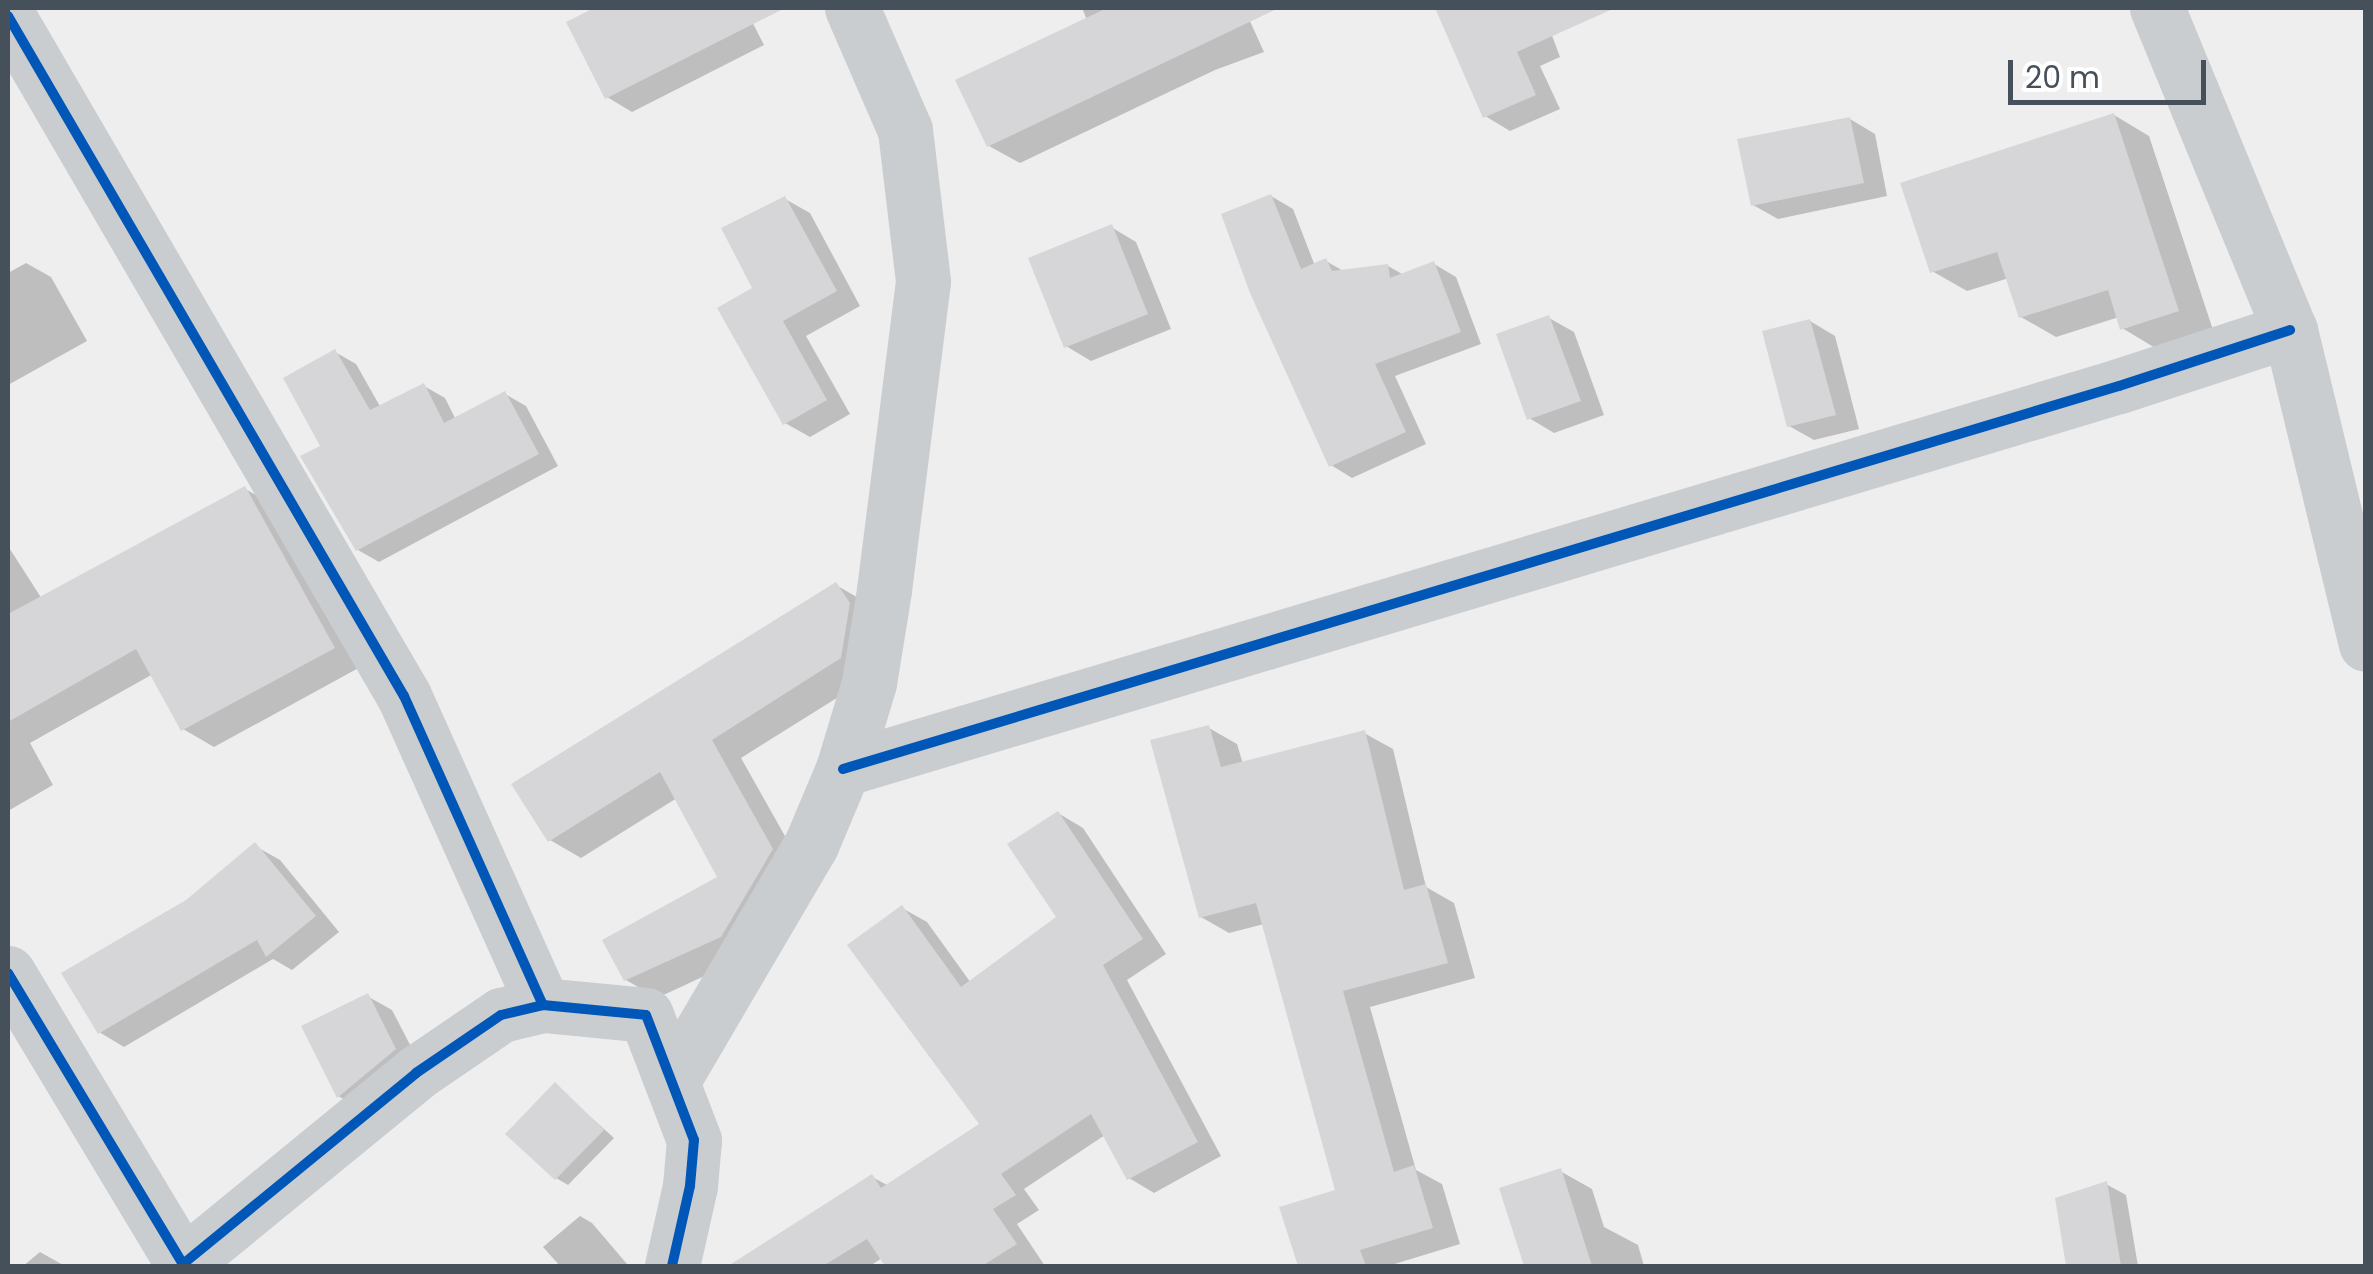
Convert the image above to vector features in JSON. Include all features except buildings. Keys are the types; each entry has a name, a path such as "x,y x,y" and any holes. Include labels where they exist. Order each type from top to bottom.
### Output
{"street":[{"path":"673,1080 810,846 843,770 868,683 881,609 923,281 905,130 852,8"},
{"path":"2158,8 2290,330 2366,644"},
{"path":"8,16 404,696 543,1005"},
{"path":"843,770 2119,386 2290,330"},
{"path":"8,973 182,1265 416,1074 501,1014 543,1005 646,1016 694,1140 690,1186 672,1266"}],"cycle path":[{"path":"8,16 404,696 543,1005"},
{"path":"843,769 2119,386 2290,330"},
{"path":"8,973 183,1264 416,1073 501,1015 543,1005 646,1015 694,1140 690,1186 672,1266"}]}
